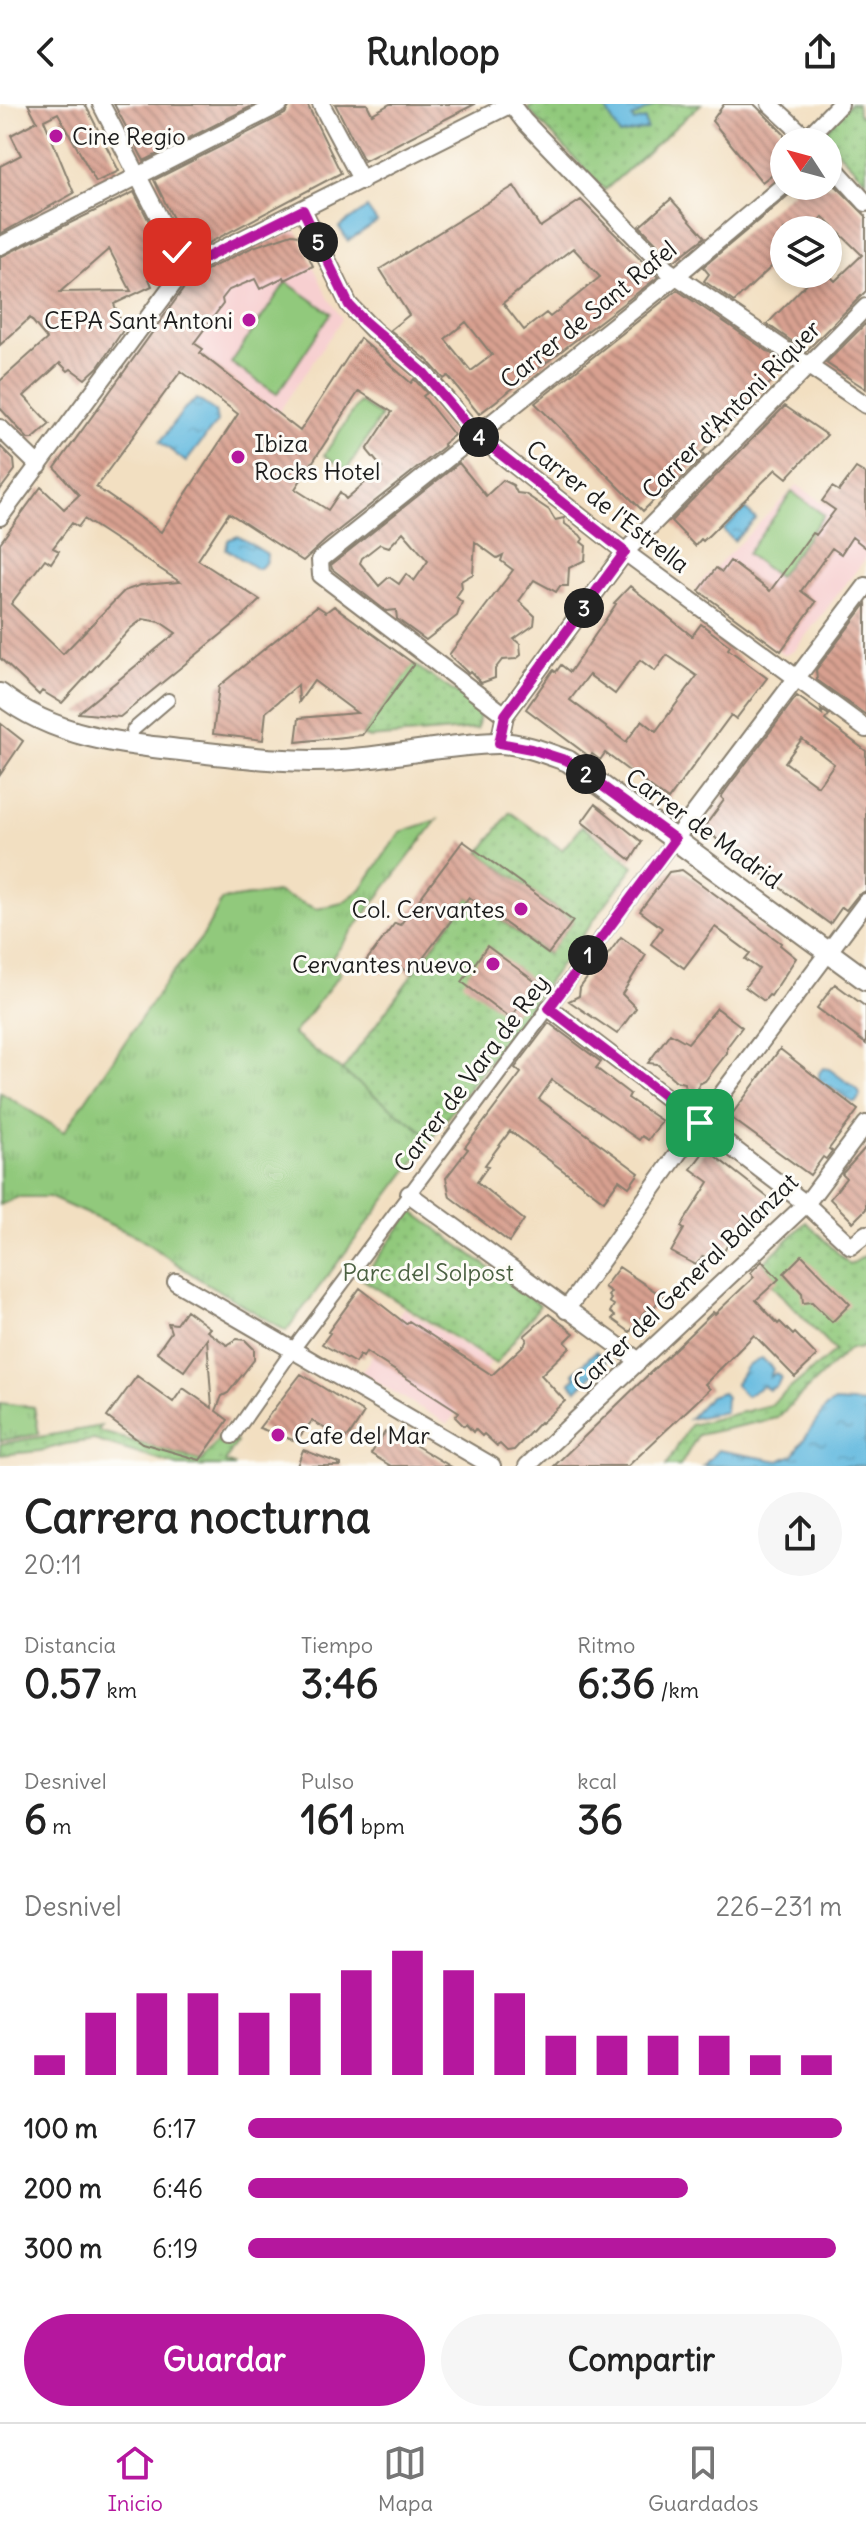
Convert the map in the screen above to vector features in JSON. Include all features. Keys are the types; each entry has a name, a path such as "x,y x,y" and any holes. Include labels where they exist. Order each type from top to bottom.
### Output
{"street":[{"path":"101,104 185,268"},
{"path":"0,246 280,104"},
{"path":"321,104 362,181"},
{"path":"0,517 185,268 511,104 676,276 866,405"},
{"path":"770,104 796,128"},
{"path":"819,128 840,104"},
{"path":"842,175 865,199"},
{"name":"Carrer de Sant Rafel","path":"505,715 321,575 320,560 676,276 770,197"},
{"name":"Carrer de l'Estrella","path":"303,210 349,305 373,330 424,373 475,434 625,552 866,729"},
{"name":"Carrer d'Antoni Riquer","path":"499,743 505,715 625,552 866,307"},
{"path":"0,428 39,466"},
{"name":"Carrer de Vara de Rey","path":"232,1437 292,1351 866,586"},
{"name":"Carrer de Madrid","path":"0,694 34,718 110,741 280,761 338,760 499,743 568,761 866,980"},
{"path":"133,730 168,700"},
{"path":"566,1310 700,1123 866,902"},
{"path":"549,1008 806,1204 851,1246 866,1234"},
{"name":"Carrer del General Balanzat","path":"527,1466 806,1204 866,1124"},
{"path":"409,1194 639,1361"},
{"path":"176,1282 492,1466"}],"shaded area":[{"name":"CEPA Sant Antoni","path":"288,228 297,232 342,319 278,413 157,322 189,279 195,279 202,269"},
{"path":"797,485 866,532 866,558 794,651 784,655 695,588"},
{"path":"403,1308 491,1363 448,1424 361,1373"}],"green space":[{"path":"535,104 701,104 605,190 527,108"},
{"path":"850,104 857,104 858,114 866,119 866,181 842,156 842,128 829,128"},
{"path":"286,282 331,313 277,394 231,363"},
{"path":"359,402 381,416 347,470 324,455"},
{"path":"792,492 824,515 778,577 747,554"},
{"path":"413,664 481,710 477,729 369,738 362,735"},
{"path":"510,812 562,850 582,826 634,866 432,1138 342,1071 469,897 547,954 573,921 480,853"},
{"path":"437,820 328,963 341,973 293,1034 432,1138 286,1331 196,1277 136,1236 49,1197 18,1197 0,1205 0,1092 64,1132 167,980 203,936 222,900 276,892 317,909 342,903 361,889 400,832"},
{"name":"Parc del Solpost","path":"412,1211 540,1305 496,1364 362,1279"},
{"path":"806,1222 850,1265 866,1255 866,1346 850,1348 777,1418 698,1435 680,1466 666,1466 690,1425 770,1405 835,1351 757,1269"},
{"path":"0,1403 34,1407 39,1434 0,1441"},
{"path":"101,1426 98,1431 202,1461 224,1432 237,1442 225,1462 236,1466 178,1466 94,1440 0,1455 0,1444"}],"water":[{"path":"603,104 657,104 632,118 634,122 645,119 647,129 620,135"},
{"path":"367,208 377,222 348,241 339,227"},
{"path":"197,399 215,411 217,422 186,462 160,442 185,408"},
{"path":"745,509 756,519 734,541 723,530"},
{"path":"238,536 267,554 262,567 257,569 226,549 228,540"},
{"path":"823,1068 859,1091 856,1102 830,1086 819,1100 819,1073"},
{"path":"596,1351 606,1362 577,1390 570,1382 576,1377 573,1373"},
{"path":"762,1358 773,1369 770,1377 776,1373 781,1377 777,1386 769,1390 763,1386 746,1396 735,1385 746,1367"},
{"path":"722,1392 726,1397 725,1412 689,1419 710,1396"},
{"path":"835,1402 866,1404 866,1466 703,1466 718,1450 779,1461 793,1455 826,1407"}],"building":[{"path":"28,104 85,104 119,171 96,182 58,113 44,120 74,193 0,234 0,166 21,155 11,135 37,121"},
{"path":"114,104 256,104 144,161"},
{"path":"291,104 307,104 341,173 190,253 154,180 285,114"},
{"path":"335,104 367,104 372,114 390,104 475,104 364,161"},
{"path":"724,104 754,104 778,128 770,128 770,176 762,182 712,121"},
{"path":"514,186 540,227 581,200 658,277 479,414 448,376 444,379 427,360 390,330 409,315 380,269","holes":["573,248 600,277 550,317 546,313 524,330 503,303","466,322 492,355 471,371 445,339"]},
{"path":"134,192 172,267 149,279 152,286 114,304 124,329 98,367 85,379 71,369 68,371 60,363 24,396 50,424 33,439 28,439 0,408 0,381 47,339 30,318 0,345 0,257","holes":["109,249 131,291 60,292"]},
{"path":"842,192 866,216 866,291 806,351 767,324 802,288 842,288 842,274 862,255 842,236 842,216 770,216 770,268 734,302 704,281 709,274 703,267 783,200 842,200"},
{"path":"671,199 705,237 674,261 640,226"},
{"path":"292,234 299,235 313,266 260,289 255,279 229,290 222,299 223,304 194,343 203,349 200,353 300,431 360,338 411,383 414,379 416,381 427,393 423,396 454,435 443,444 445,446 303,561 229,513 198,560 260,600 120,717 78,713 176,633 160,622 143,619 62,703 42,691 39,695 0,658 0,543 41,487 64,509 79,495 55,468 192,277 253,247","holes":["181,371 238,414 161,532 96,487","359,391 392,412 367,450 382,468 346,499 340,492 328,510 295,489","84,519 180,582 141,585 124,591 63,654 11,604 45,559 51,563 59,551 53,548 72,523 78,527"]},
{"path":"677,290 788,365 701,453 704,456 661,499 658,496 643,511 535,403"},
{"path":"866,324 866,389 826,363"},
{"path":"785,406 827,435 787,478 776,469 695,546 671,521"},
{"path":"0,446 14,460 15,470 0,490"},
{"path":"459,463 486,496 503,480 513,485 517,493 525,494 549,510 555,520 564,518 565,524 580,535 583,539 581,542 586,546 585,560 569,568 568,586 560,586 556,592 534,580 519,601 535,616 534,625 514,639 520,644 521,655 516,659 502,660 495,669 495,678 481,683 449,655 513,570 501,561 503,555 497,558 475,542 473,574 461,581 462,588 456,597 462,602 457,616 426,640 397,619 396,610 386,611 332,569 331,565","holes":["403,532 428,561 414,581 406,574 399,584 389,577 379,586 360,563 380,544 389,547"]},
{"path":"856,468 866,474 866,548 852,537 841,554 832,548 801,591 816,602 781,651 699,591 716,568 722,572 730,561 770,591 812,533 816,535 835,510 822,501 832,487 839,491"},
{"path":"630,586 692,636 701,624 767,678 736,719 731,715 668,800 605,753 600,760 592,754 590,757 526,709 553,670 556,672 561,665 570,672 614,603","holes":["667,655 697,676 656,731 642,720 626,742 570,700 589,675 615,694 640,660 655,671"]},
{"path":"866,604 866,715 817,680 816,670"},
{"path":"317,606 326,612 334,606 414,664 362,735 296,742 299,718 357,713 314,681 299,702 298,685 266,712 263,740 213,734 219,686"},
{"path":"797,696 822,714 821,710 829,715 825,720 866,751 866,891 858,895 846,910 842,907 830,924 723,846 711,833 713,831 705,826 724,800 721,797","holes":["802,739 834,764 818,786 785,762"]},
{"path":"0,723 23,741 0,775"},
{"path":"595,804 642,842 631,860 582,822"},
{"name":"Col. Cervantes","path":"463,841 573,921 548,954 469,897 411,974 395,964 387,974 363,965 395,923 400,925"},
{"path":"682,870 781,943 796,958 771,996 764,1001 745,987 759,969 745,959 750,953 715,927 684,968 651,944 662,928 640,911 669,872"},
{"path":"621,937 646,955 622,994 636,1008 617,1034 569,1001 579,996 580,988"},
{"name":"Cervantes nuevo.","path":"487,946 537,983 510,1018 462,982"},
{"path":"835,984 866,1007 866,1044 817,1008"},
{"path":"717,1008 742,1027 727,1047 727,1053 705,1081 699,1084 696,1096 685,1088 684,1083 676,1081 657,1064 648,1063 670,1033 688,1043"},
{"path":"549,1023 601,1062 596,1068 630,1094 628,1098 662,1121 648,1140 642,1136 639,1140 552,1080 539,1099 639,1173 629,1187 619,1180 604,1201 510,1131 485,1165 488,1166 477,1182 524,1220 509,1242 450,1197 446,1178 468,1149 465,1147 521,1073 515,1068"},
{"path":"780,1049 858,1110 829,1149 832,1151 826,1159 823,1157 810,1175 730,1117"},
{"path":"866,1147 866,1209 853,1222 830,1199 846,1178 842,1174"},
{"path":"706,1149 775,1203 748,1228 742,1220 723,1253 719,1251 716,1257 709,1253 696,1265 671,1252 684,1229 681,1227 709,1182 691,1169"},
{"path":"802,1255 850,1304 832,1322 812,1302 803,1303 802,1293 784,1273"},
{"path":"762,1261 779,1279 756,1300 778,1324 780,1322 793,1335 795,1333 817,1356 795,1377 754,1335 705,1384 710,1389 628,1466 554,1466 713,1312 715,1314 754,1277 750,1273"},
{"path":"619,1267 662,1296 649,1314 645,1311 630,1332 612,1319 615,1316 610,1312 614,1305 609,1302 611,1299 608,1296 611,1292 604,1287"},
{"path":"360,1288 406,1324 409,1321 492,1375 525,1344 527,1339 524,1336 549,1314 574,1333 565,1342 570,1347 541,1375 565,1401 514,1450 507,1451 500,1444 497,1446 484,1434 482,1436 475,1429 473,1432 466,1424 464,1426 455,1417 459,1412 366,1352 355,1363 322,1344"},
{"path":"186,1310 227,1345 237,1339 245,1340 254,1349 254,1360 228,1393 222,1396 216,1411 228,1420 200,1460 142,1443 107,1417 137,1376 173,1402 183,1388 212,1408 207,1339 184,1371 157,1352 171,1332 168,1323 176,1324"},
{"path":"301,1374 364,1413 349,1436 341,1438 312,1421 296,1441 259,1428"},
{"path":"385,1432 396,1438 398,1435 450,1466 391,1466 371,1454"},
{"path":"303,1450 341,1464 341,1466 297,1466"}],"place":[{"name":"Cine Regio","path":"56,136"},
{"name":"CEPA Sant Antoni","path":"249,320"},
{"name":"Ibiza Rocks Hotel","path":"238,457"},
{"name":"Col. Cervantes","path":"521,909"},
{"name":"Cervantes nuevo.","path":"493,964"},
{"name":"Cafe del Mar","path":"278,1435"}],"route":[{"path":"177,252 185,268 303,210 349,305 364,321 424,373 475,434 625,552 505,715 499,743 568,761 675,839 549,1008 700,1123"}]}
